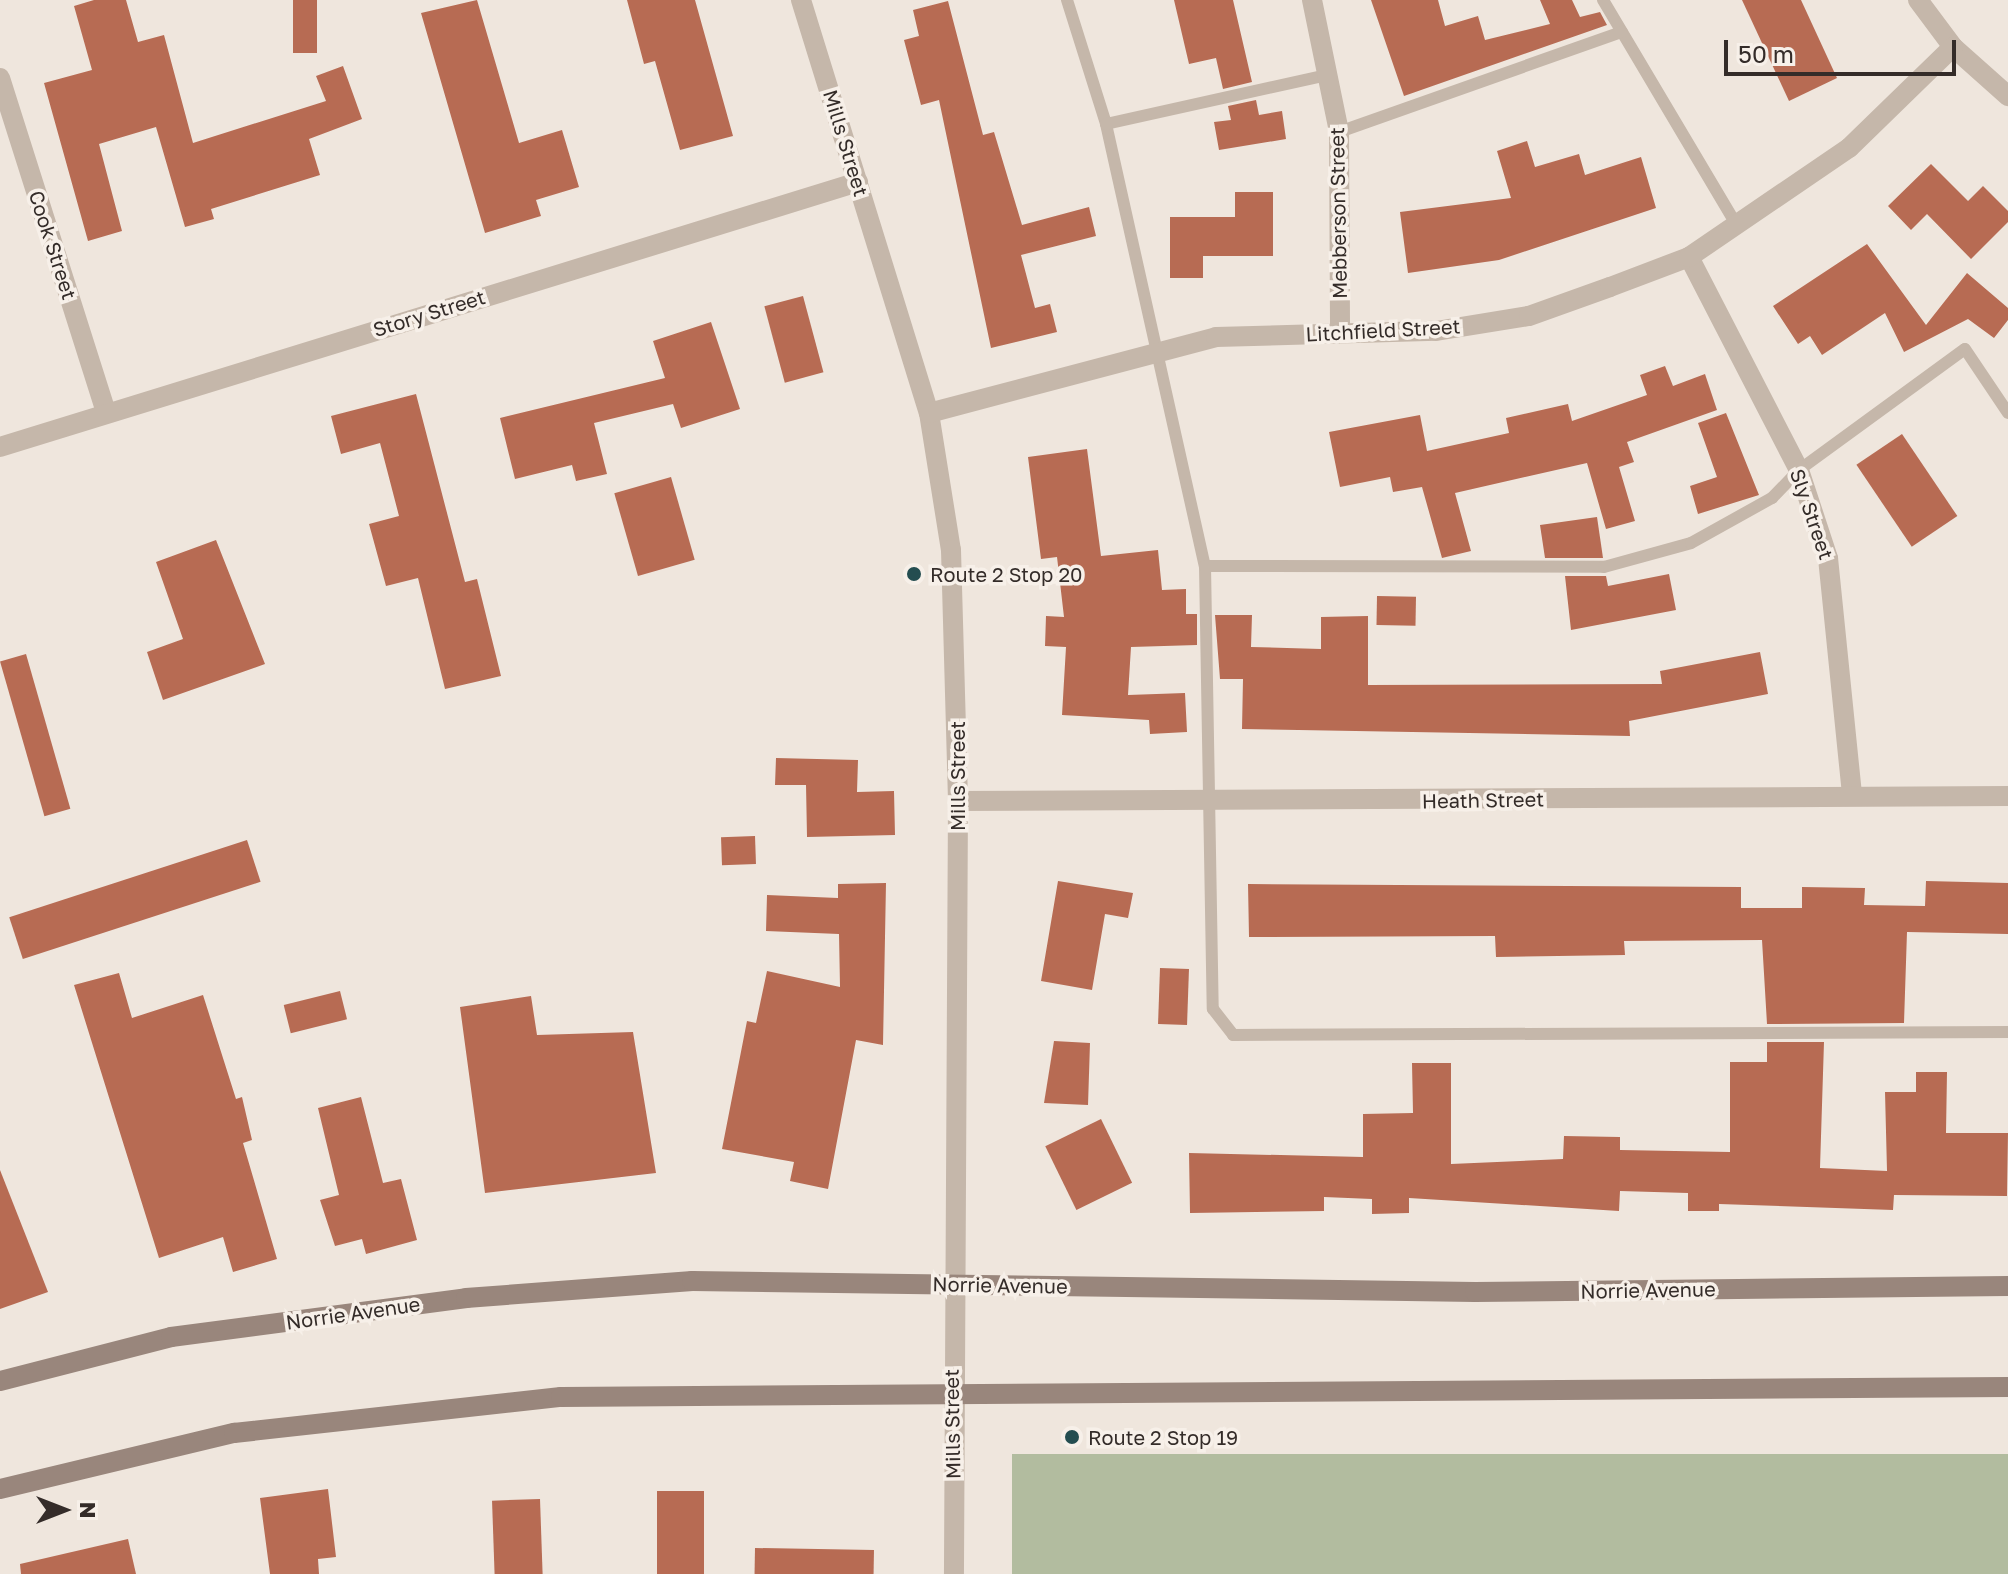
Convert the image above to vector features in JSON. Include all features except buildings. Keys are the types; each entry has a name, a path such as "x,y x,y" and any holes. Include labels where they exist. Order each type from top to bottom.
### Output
{"main road":[{"name":"Norrie Avenue","path":"0,1381 171,1337 466,1298 692,1281 1475,1292 2008,1286"},
{"path":"0,1489 234,1433 561,1397 2008,1387"}],"street":[{"name":"Mills Street","path":"801,0 929,413 951,550 958,801 951,1284 954,1574"},
{"name":"Mebberson Street","path":"1312,0 1339,132 1340,332"},
{"path":"1918,0 1953,47 2008,96"},
{"name":"Litchfield Street","path":"929,413 1158,349 1216,337 1436,331 1529,316 1689,257 1849,148 1953,47"},
{"name":"Cook Street","path":"0,78 106,412"},
{"name":"Story Street","path":"0,447 858,182"},
{"name":"Sly Street","path":"1689,257 1799,470 1828,558 1852,796"},
{"name":"Heath Street","path":"958,801 1210,804 2008,796"}],"lane":[{"path":"1067,0 1106,124 1205,566 1213,1009 1233,1035 2008,1032"},
{"path":"1603,0 1737,226"},
{"path":"1339,132 1622,32"},
{"path":"1106,124 1327,75"},
{"path":"1205,566 1604,567 1691,543 1772,498 1799,470 1965,349 2008,413"}],"green space":[{"path":"1012,1454 2008,1454 2008,1574 1012,1574"}],"place":[{"name":"Route 2 Stop 20","path":"914,574"},
{"name":"Route 2 Stop 19","path":"1072,1437"}]}
